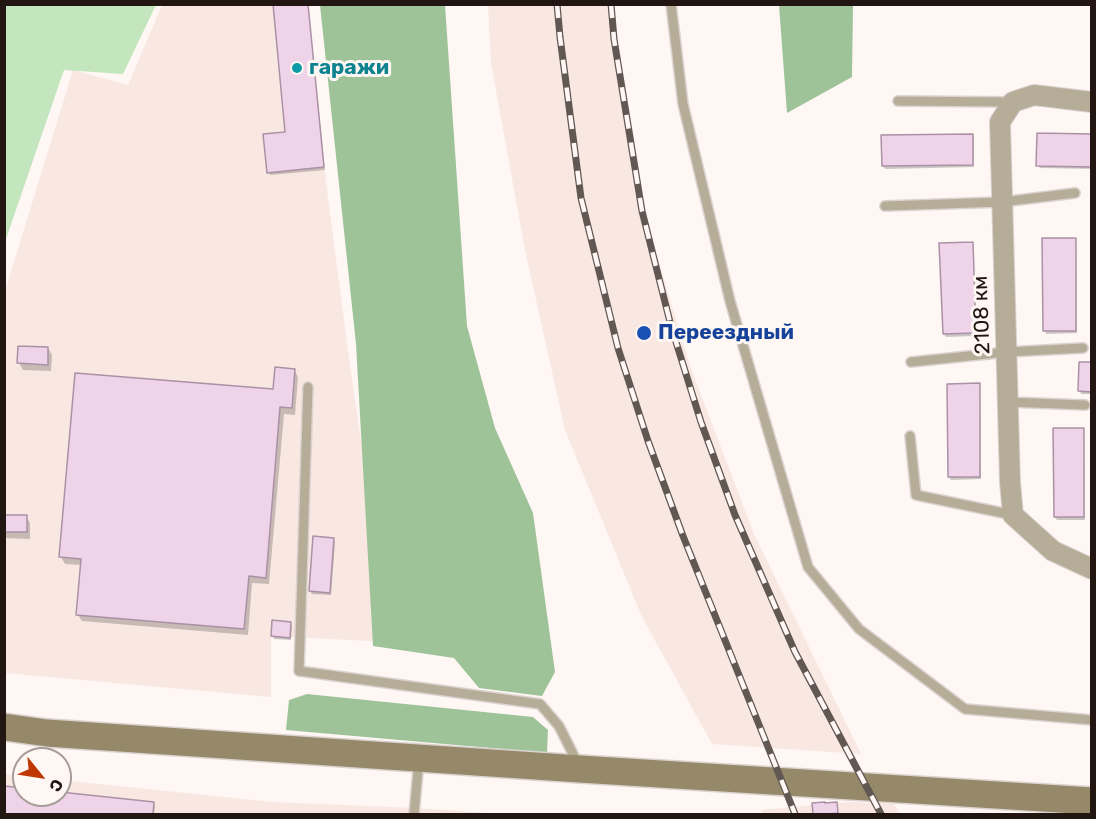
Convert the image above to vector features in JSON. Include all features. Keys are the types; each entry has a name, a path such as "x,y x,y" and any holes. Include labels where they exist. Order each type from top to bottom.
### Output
{"street":[{"path":"1013,102 1034,95 1092,102"},
{"name":"2108 км","path":"1013,102 1000,122 1010,482 1013,515"},
{"path":"1013,515 1053,550 1092,569"},
{"path":"4,727 47,733 1092,801"}],"lane":[{"path":"671,4 683,104 730,301 808,567 859,629 965,709 1092,720"},
{"path":"898,101 1013,102"},
{"path":"885,206 1002,202 1075,193"},
{"path":"911,362 1006,352 1083,348"},
{"path":"308,387 299,671 540,704 559,726 580,769"},
{"path":"1008,402 1085,405"},
{"path":"910,436 916,495 1013,515"},
{"path":"414,814 419,758"}],"shaded area":[{"path":"162,5 308,5 324,167 390,642 271,636 271,697 5,673 5,291 73,70 128,85"},
{"path":"488,5 612,5 632,172 690,366 754,534 861,754 712,744 642,617 565,430 525,250 491,63"},
{"path":"4,774 12,775 12,807 72,807 72,781 273,802 501,814 5,814"},
{"path":"846,802 894,804 900,814 763,814 761,810"}],"green space":[{"path":"5,4 156,5 123,74 64,70 5,242"},
{"path":"320,5 445,5 467,326 495,428 533,513 555,672 542,696 479,688 454,658 373,646 356,344"},
{"path":"779,5 853,5 852,77 787,113"},
{"path":"307,694 533,717 548,730 547,753 286,730 289,700"}],"building":[{"name":"гаражи","path":"273,4 308,4 324,167 267,173 263,134 285,132"},
{"path":"1037,133 1092,134 1092,167 1036,166"},
{"path":"973,134 973,165 882,166 881,135"},
{"path":"1042,238 1076,238 1076,331 1043,331"},
{"path":"973,242 976,333 943,334 939,243"},
{"path":"18,346 48,347 48,365 17,363"},
{"path":"1079,362 1092,362 1092,392 1078,391"},
{"path":"275,367 295,369 292,408 280,407 266,578 249,576 244,629 76,615 81,559 59,557 75,373 273,389"},
{"path":"980,383 980,477 948,477 947,384"},
{"path":"1053,428 1084,428 1084,517 1054,517"},
{"path":"4,515 27,515 27,532 4,532"},
{"path":"313,536 334,538 330,593 309,591"},
{"path":"272,620 291,622 290,638 271,636"},
{"path":"4,786 12,787 12,807 72,807 72,793 154,802 153,814 4,814"},
{"path":"837,802 838,813 813,814 812,803"}],"railway":[{"path":"557,4 581,198 618,348 648,441 683,536 795,814"},
{"path":"611,4 614,39 642,211 671,326 701,422 735,515 795,652 881,814"}],"place":[{"name":"гаражи","path":"297,68"},
{"name":"Переездный","path":"644,333"}]}
